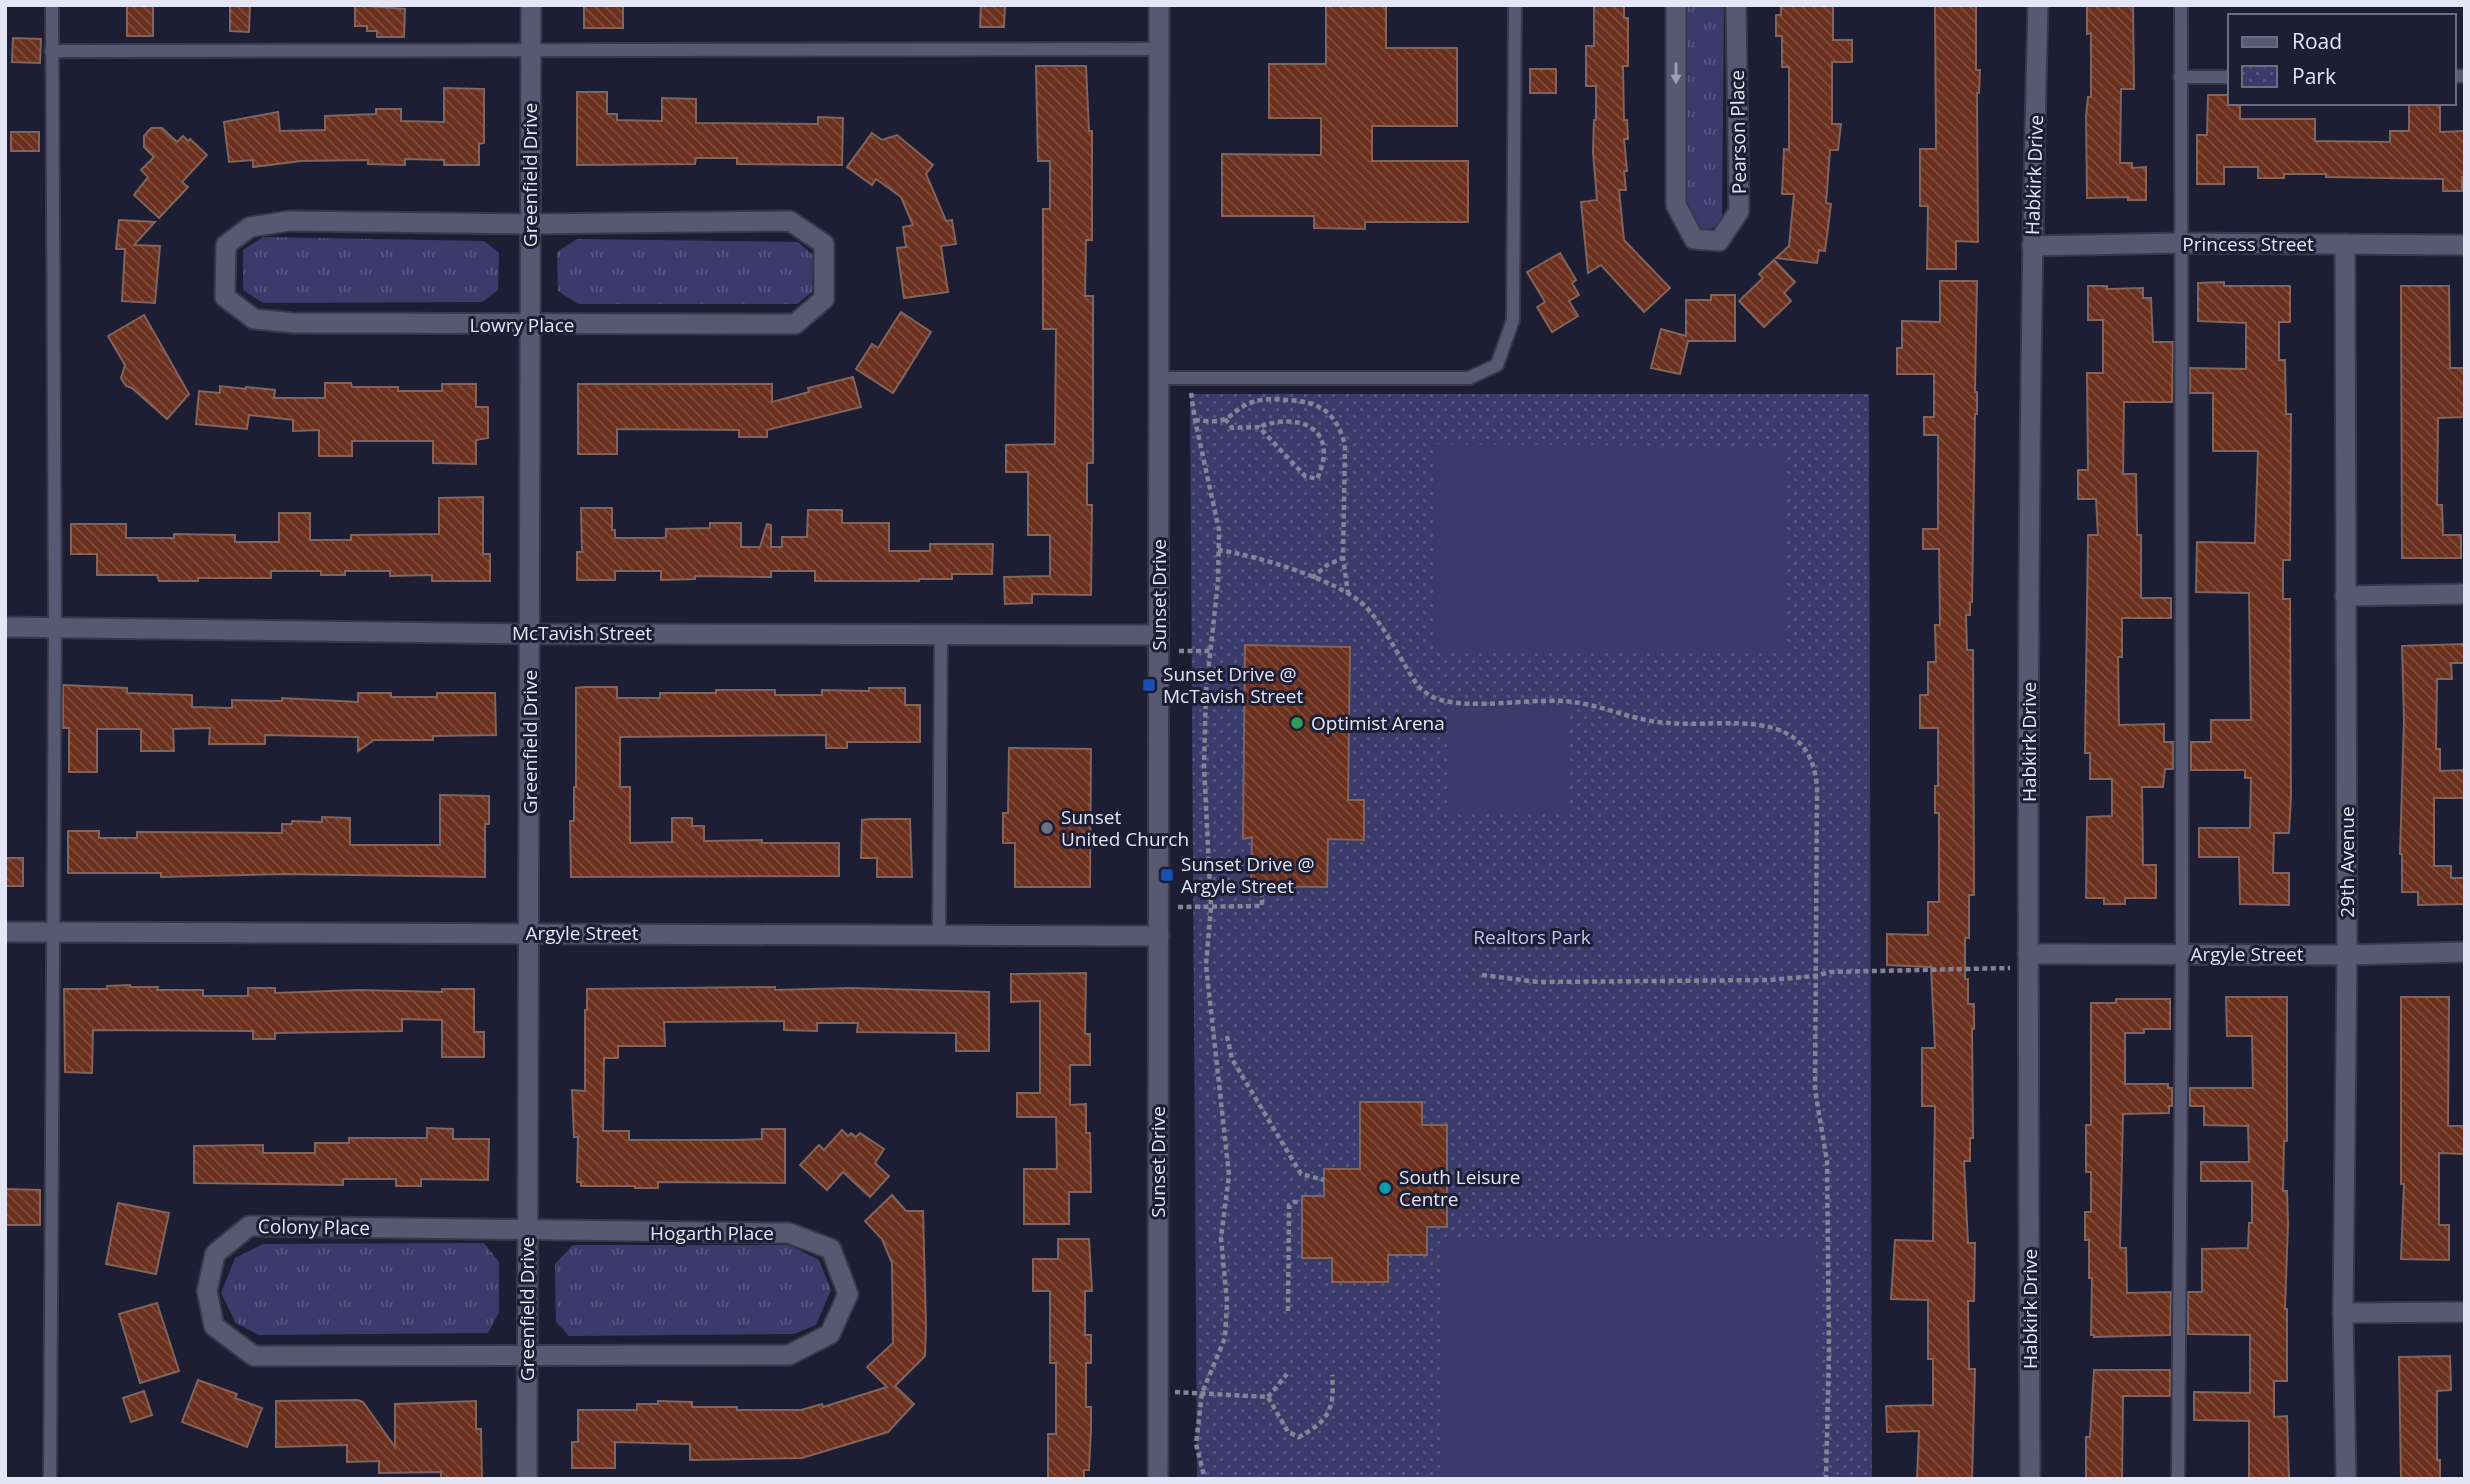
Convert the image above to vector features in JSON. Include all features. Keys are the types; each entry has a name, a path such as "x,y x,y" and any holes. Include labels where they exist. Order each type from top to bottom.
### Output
{"street":[{"name":"Greenfield Drive","path":"527,1479 531,5"},
{"name":"Sunset Drive","path":"1158,1479 1159,5"},
{"name":"Pearson Place","path":"1676,5 1676,205 1694,239 1719,241 1739,211 1737,5"},
{"name":"Habkirk Drive","path":"2030,1479 2028,961 2032,246 2038,5"},
{"name":"Lowry Place","path":"289,221 530,224 790,221 824,244 824,299 795,324 530,325 294,323 254,319 225,297 226,246 250,227 289,221"},
{"name":"Princess Street","path":"2032,246 2179,243 2465,245"},
{"name":"29th Avenue","path":"2345,244 2347,955 2343,1313 2346,1479"},
{"path":"2345,596 2465,594"},
{"name":"McTavish Street","path":"5,627 530,634 941,633 1159,643"},
{"name":"Argyle Street","path":"5,932 1159,936"},
{"name":"Argyle Street","path":"2028,961 2182,954 2347,955 2465,952"},
{"name":"Colony Place","path":"527,1231 249,1226 215,1254 207,1291 214,1326 254,1356 527,1356"},
{"name":"Hogarth Place","path":"527,1231 789,1233 831,1249 848,1294 830,1334 789,1355 527,1356"},
{"path":"2343,1313 2465,1312"}],"lane":[{"path":"50,1479 55,627 51,5"},
{"path":"1159,378 1469,378 1497,365 1513,320 1515,5"},
{"path":"2178,1479 2182,954 2180,5"},
{"path":"51,51 1159,50"},
{"path":"2180,77 2228,77"},
{"path":"939,934 941,633"}],"path":[{"path":"1190,379 1195,420 1219,530 1218,582 1210,651 1204,766 1211,907 1206,965 1228,1175 1221,1238 1227,1302 1225,1338 1202,1393 1196,1444 1205,1479"},
{"path":"1195,420 1225,419 1251,402 1271,398 1306,401 1333,417 1341,430 1345,445 1343,558 1349,593"},
{"path":"1225,419 1232,428 1259,428 1275,421 1295,420 1310,427 1322,439 1324,453 1317,479 1305,476 1259,428"},
{"path":"1218,550 1248,554 1349,593 1373,615 1418,686 1428,695 1440,700 1564,701 1667,723 1767,726 1784,731 1808,752 1815,770 1817,788 1815,1090 1827,1161 1829,1352 1826,1479"},
{"path":"1312,578 1327,565 1343,558"},
{"path":"1159,643 1210,651"},
{"path":"1159,906 1262,906 1262,886"},
{"path":"1482,975 1538,982 1770,980 1830,972 2028,961"},
{"path":"1227,1036 1232,1059 1301,1174 1324,1180"},
{"path":"1288,1311 1289,1205 1302,1202"},
{"path":"1268,1397 1287,1374"},
{"path":"1268,1397 1288,1432 1299,1437 1324,1421 1334,1396 1332,1375"},
{"path":"1158,1391 1268,1397"}],"green space":[{"path":"1687,5 1724,5 1722,219 1713,228 1706,229 1693,226 1687,214"},
{"path":"263,237 484,241 499,253 498,290 482,302 263,303 243,290 243,250"},
{"path":"577,239 798,242 813,255 812,292 797,304 578,304 558,291 557,252"},
{"name":"Realtors Park","path":"1190,394 1869,394 1872,1479 1197,1479"},
{"path":"1436,444 1785,447 1783,652 1434,649"},
{"path":"1566,708 1568,812 1449,814 1448,710"},
{"path":"1816,1239 1817,1479 1443,1479 1443,1240"},
{"path":"484,1243 499,1262 499,1312 488,1333 259,1335 236,1323 221,1293 235,1258 263,1244"},
{"path":"573,1245 789,1245 819,1260 831,1290 816,1325 794,1334 569,1336 556,1322 555,1264"}],"building":[{"path":"127,5 153,5 153,36 127,36"},
{"path":"230,5 250,5 249,32 230,31"},
{"path":"355,5 405,9 404,37 377,37 377,31 367,31 367,26 355,26"},
{"path":"584,5 623,5 623,28 584,28"},
{"path":"981,5 1005,5 1004,27 980,27"},
{"path":"1326,5 1386,5 1386,48 1457,48 1457,126 1372,126 1372,161 1468,161 1468,222 1365,222 1365,229 1314,228 1314,216 1222,216 1222,154 1321,155 1321,118 1269,118 1269,64 1326,64"},
{"path":"1594,5 1624,5 1624,18 1628,18 1628,66 1623,66 1624,120 1627,120 1628,139 1624,139 1627,171 1624,171 1626,190 1619,190 1624,240 1670,288 1644,312 1601,265 1588,273 1581,202 1597,200 1593,152 1596,86 1586,86 1586,46 1594,46"},
{"path":"1781,5 1833,5 1833,40 1852,40 1852,62 1832,62 1832,124 1841,124 1838,150 1830,150 1826,203 1831,204 1825,251 1819,250 1817,263 1776,258 1789,246 1794,194 1782,194 1784,149 1789,150 1789,67 1782,67 1782,36 1776,36 1776,15 1781,15"},
{"path":"1935,5 1976,5 1976,70 1980,70 1977,93 1978,242 1956,241 1956,269 1927,269 1928,206 1920,206 1920,149 1936,149"},
{"path":"2087,5 2133,5 2134,89 2121,89 2120,163 2132,163 2132,168 2146,167 2146,200 2128,200 2128,197 2087,198 2086,116 2088,97 2091,97 2091,33 2087,34"},
{"path":"13,38 41,39 40,63 12,62"},
{"path":"1036,66 1086,66 1089,131 1092,131 1092,240 1086,240 1085,296 1093,296 1093,463 1087,463 1087,505 1092,505 1091,595 1032,594 1032,603 1005,604 1004,577 1050,576 1050,535 1028,535 1028,472 1006,472 1006,445 1055,444 1056,329 1043,329 1043,209 1050,209 1050,161 1038,161"},
{"path":"1530,69 1556,69 1556,93 1530,93"},
{"path":"444,88 484,89 484,143 479,144 479,165 444,165 444,160 405,159 405,165 368,164 368,160 301,161 253,167 253,160 229,162 224,122 278,112 280,131 325,130 325,116 376,114 376,109 401,109 401,121 444,122"},
{"path":"577,92 607,92 607,114 617,114 617,120 662,121 662,98 696,99 696,123 818,124 818,117 843,118 842,165 737,164 737,158 696,158 695,164 577,165"},
{"path":"2208,95 2228,95 2228,105 2240,105 2240,119 2315,119 2315,141 2390,142 2390,131 2409,131 2409,105 2440,105 2440,132 2465,131 2465,177 2462,177 2462,191 2443,191 2443,179 2326,177 2326,174 2284,174 2284,178 2258,178 2258,167 2224,167 2224,184 2197,184 2197,135 2207,135"},
{"path":"151,128 162,128 177,142 183,136 188,141 190,139 207,155 182,182 188,187 159,218 134,195 148,177 141,170 154,157 144,147 144,136"},
{"path":"11,132 39,132 39,151 11,151"},
{"path":"872,133 882,140 897,135 933,165 926,174 946,221 952,220 956,244 941,246 948,292 904,298 897,248 906,247 903,227 913,225 901,197 876,179 872,185 847,167"},
{"path":"119,220 155,222 134,245 160,246 155,303 122,301 125,249 116,249"},
{"path":"1560,253 1576,280 1572,283 1579,295 1569,301 1578,316 1552,332 1537,307 1545,302 1527,272"},
{"path":"1774,260 1795,282 1784,293 1791,301 1764,327 1739,301 1763,278 1759,274"},
{"path":"1940,281 1977,281 1972,602 1970,615 1966,615 1967,650 1973,650 1974,895 1969,895 1965,979 1968,979 1968,1004 1974,1004 1973,1138 1970,1138 1970,1161 1964,1161 1968,1243 1975,1243 1974,1301 1968,1301 1969,1369 1975,1369 1972,1479 1917,1479 1919,1431 1887,1432 1886,1406 1933,1405 1933,1359 1928,1359 1928,1300 1891,1299 1895,1240 1933,1241 1935,1106 1922,1106 1922,1048 1935,1048 1931,967 1887,965 1887,934 1928,935 1928,902 1939,902 1939,813 1935,813 1938,728 1920,728 1920,695 1928,695 1928,662 1936,662 1935,625 1940,625 1939,549 1923,549 1923,529 1938,529 1938,435 1924,435 1924,417 1934,417 1934,374 1897,374 1897,348 1902,348 1902,321 1940,322"},
{"path":"2224,282 2224,286 2290,286 2290,322 2279,322 2279,360 2285,360 2286,414 2291,414 2290,560 2283,560 2283,599 2290,599 2291,796 2289,833 2274,833 2273,873 2289,873 2289,905 2240,904 2239,857 2199,857 2199,828 2250,828 2251,778 2245,778 2245,770 2191,770 2191,742 2211,742 2211,720 2251,720 2249,593 2196,592 2197,542 2255,543 2258,451 2213,451 2213,393 2190,393 2190,368 2246,369 2246,323 2198,321 2198,283"},
{"path":"2088,286 2107,286 2107,289 2143,288 2143,298 2151,298 2153,342 2173,342 2172,402 2124,402 2123,474 2136,474 2137,535 2141,535 2141,598 2171,598 2171,618 2122,618 2122,657 2118,657 2119,725 2164,724 2164,742 2173,742 2173,769 2165,769 2163,787 2142,787 2143,865 2156,865 2156,898 2125,898 2125,904 2104,904 2104,898 2086,898 2087,817 2112,816 2112,779 2090,779 2090,753 2085,753 2088,535 2098,535 2096,499 2078,499 2078,470 2088,470 2087,373 2103,373 2103,320 2088,320"},
{"path":"2401,286 2449,286 2450,368 2465,368 2465,417 2438,418 2437,505 2442,505 2443,535 2461,535 2461,558 2402,558"},
{"path":"1711,295 1735,295 1735,341 1688,341 1680,374 1651,368 1661,329 1686,336 1686,300 1711,300"},
{"path":"901,312 931,332 893,393 856,369 872,344 878,348"},
{"path":"144,315 189,394 167,419 132,388 126,386 121,378 125,365 108,336"},
{"path":"853,377 861,407 767,430 767,437 739,437 739,430 617,429 617,454 578,454 578,384 772,384 772,402 809,392 808,388"},
{"path":"325,383 351,383 352,387 398,387 398,391 442,391 442,384 476,384 476,407 488,407 488,438 476,440 476,464 433,463 433,441 352,441 352,456 319,456 319,430 293,431 293,420 249,415 247,429 196,424 199,391 220,393 220,386 246,387 275,390 274,398 325,398"},
{"path":"483,497 483,554 490,554 490,581 432,581 432,575 390,576 390,571 345,571 345,575 321,575 321,571 271,571 271,578 159,581 157,575 97,575 97,554 71,554 71,524 126,524 126,538 174,538 174,534 235,535 235,542 279,542 279,513 310,513 310,540 351,540 351,535 439,534 439,498"},
{"path":"581,508 612,508 612,530 615,530 615,538 663,538 666,537 666,529 710,528 710,523 741,523 741,547 760,547 767,524 771,525 771,547 782,547 782,537 807,537 808,510 842,510 842,523 889,523 889,551 930,551 930,544 993,544 992,574 952,574 952,579 919,581 815,581 815,571 771,571 771,577 695,576 695,579 661,580 661,571 615,571 615,580 577,580 577,552 582,552"},
{"path":"2465,644 2465,663 2451,663 2452,679 2437,679 2436,749 2440,749 2440,771 2465,770 2465,798 2434,798 2434,866 2451,866 2451,878 2465,878 2465,904 2418,905 2418,892 2402,892 2402,646"},
{"name":"Optimist Arena","path":"1245,645 1350,647 1348,800 1364,800 1364,840 1328,839 1327,887 1251,886 1252,837 1243,839"},
{"path":"63,685 127,688 127,693 192,695 192,707 232,708 232,700 282,701 282,698 358,702 358,693 391,693 391,697 437,697 437,693 495,693 496,735 433,736 433,740 374,740 358,751 358,737 265,735 265,744 209,744 210,728 173,729 174,751 141,751 141,729 97,729 97,772 69,772 69,728 63,728"},
{"path":"617,687 617,698 660,698 660,693 716,693 716,690 775,690 775,695 822,695 822,690 869,691 869,688 905,688 905,705 920,705 920,742 847,742 847,748 826,748 826,735 620,737 620,787 630,787 630,843 672,842 672,818 692,818 692,826 704,826 704,841 839,843 839,876 571,877 570,821 574,821 576,787 576,688"},
{"name":"Sunset United Church","path":"1009,748 1091,749 1090,887 1015,887 1015,843 1003,843 1003,813 1008,813"},
{"path":"440,795 489,796 489,824 485,824 485,877 286,874 161,877 161,873 68,873 68,831 99,831 99,838 137,838 137,832 282,833 282,824 292,824 292,821 322,822 322,817 350,818 350,845 440,845"},
{"path":"910,819 912,877 877,877 877,858 861,858 862,820"},
{"path":"5,858 23,858 23,886 5,886"},
{"path":"1086,973 1085,1034 1090,1034 1090,1065 1070,1065 1070,1105 1086,1104 1086,1133 1090,1133 1091,1192 1069,1192 1069,1224 1024,1224 1024,1169 1057,1169 1056,1117 1017,1117 1017,1093 1040,1093 1040,1001 1011,1002 1011,974"},
{"path":"107,986 158,987 157,990 203,990 203,996 248,996 248,988 275,988 275,993 358,990 442,992 442,989 474,989 474,1032 484,1032 484,1057 442,1057 442,1020 402,1019 402,1031 275,1033 275,1039 253,1039 253,1031 93,1030 92,1073 65,1072 64,989 107,989"},
{"path":"775,987 775,990 850,988 989,992 989,1051 956,1051 956,1033 857,1032 858,1023 817,1023 817,1031 784,1030 784,1021 664,1022 665,1046 618,1046 618,1058 604,1058 603,1131 629,1131 629,1140 735,1140 762,1139 762,1129 785,1129 785,1183 658,1182 658,1188 581,1186 581,1182 577,1182 578,1137 574,1137 572,1090 585,1091 587,989"},
{"path":"2226,997 2287,997 2287,1141 2284,1141 2283,1191 2287,1191 2288,1224 2285,1309 2287,1381 2274,1381 2274,1417 2287,1416 2289,1479 2249,1479 2249,1421 2194,1420 2194,1392 2250,1393 2250,1335 2188,1334 2188,1292 2202,1292 2202,1249 2248,1248 2249,1223 2252,1223 2252,1181 2201,1181 2201,1162 2249,1162 2248,1126 2204,1125 2204,1106 2190,1106 2190,1088 2253,1088 2252,1036 2227,1036"},
{"path":"2401,997 2449,997 2448,1126 2465,1126 2465,1154 2439,1153 2439,1225 2449,1225 2449,1260 2401,1259 2404,1184 2401,1184"},
{"path":"2116,999 2170,999 2170,1029 2144,1029 2144,1033 2125,1033 2125,1084 2168,1084 2168,1088 2172,1088 2172,1106 2169,1106 2169,1113 2123,1114 2120,1248 2126,1248 2127,1293 2171,1292 2170,1335 2091,1335 2092,1278 2089,1278 2089,1240 2085,1240 2085,1212 2091,1212 2091,1172 2086,1172 2086,1125 2091,1125 2091,1003 2116,1003"},
{"name":"South Leisure Centre","path":"1360,1102 1422,1102 1422,1125 1447,1125 1447,1227 1427,1227 1427,1255 1388,1255 1388,1282 1332,1282 1332,1258 1302,1258 1302,1196 1324,1196 1324,1169 1360,1169"},
{"path":"427,1128 453,1129 453,1139 489,1139 488,1180 421,1179 421,1186 396,1186 396,1179 343,1179 343,1185 194,1183 194,1146 263,1145 263,1153 315,1153 315,1143 349,1143 349,1138 427,1138"},
{"path":"842,1130 848,1136 851,1133 856,1137 860,1133 884,1149 875,1163 889,1176 870,1197 843,1172 827,1190 800,1165 819,1145 824,1150"},
{"path":"6,1189 40,1190 40,1225 6,1225"},
{"path":"892,1195 906,1211 923,1211 926,1327 925,1356 895,1386 914,1404 888,1432 802,1458 690,1460 690,1444 615,1442 615,1468 572,1468 572,1442 578,1442 578,1410 637,1410 637,1404 658,1404 658,1401 692,1402 692,1407 737,1407 737,1410 801,1410 822,1404 823,1407 887,1387 867,1367 893,1343 892,1263 882,1239 865,1221"},
{"path":"118,1203 169,1213 156,1274 106,1264"},
{"path":"1058,1239 1089,1239 1092,1291 1085,1291 1085,1335 1091,1335 1091,1363 1086,1363 1086,1407 1091,1407 1091,1429 1089,1470 1084,1470 1084,1479 1048,1479 1048,1434 1056,1434 1056,1363 1050,1363 1050,1291 1033,1291 1033,1259 1058,1259"},
{"path":"157,1303 179,1371 140,1383 119,1314"},
{"path":"2450,1356 2451,1390 2437,1391 2437,1460 2440,1460 2440,1479 2401,1479 2399,1357"},
{"path":"2094,1370 2170,1370 2170,1396 2123,1396 2122,1479 2086,1479 2086,1437 2090,1437"},
{"path":"198,1380 237,1394 235,1398 262,1408 247,1447 182,1422"},
{"path":"144,1391 152,1415 131,1422 123,1398"},
{"path":"276,1401 363,1402 395,1447 395,1404 476,1401 476,1429 481,1429 482,1479 441,1479 441,1472 379,1473 379,1461 347,1462 347,1445 276,1447"}],"place":[{"name":"Sunset Drive @ McTavish Street","path":"1149,685"},
{"name":"Optimist Arena","path":"1297,723"},
{"name":"Sunset United Church","path":"1047,828"},
{"name":"Sunset Drive @ Argyle Street","path":"1167,875"},
{"name":"South Leisure Centre","path":"1385,1188"}]}
